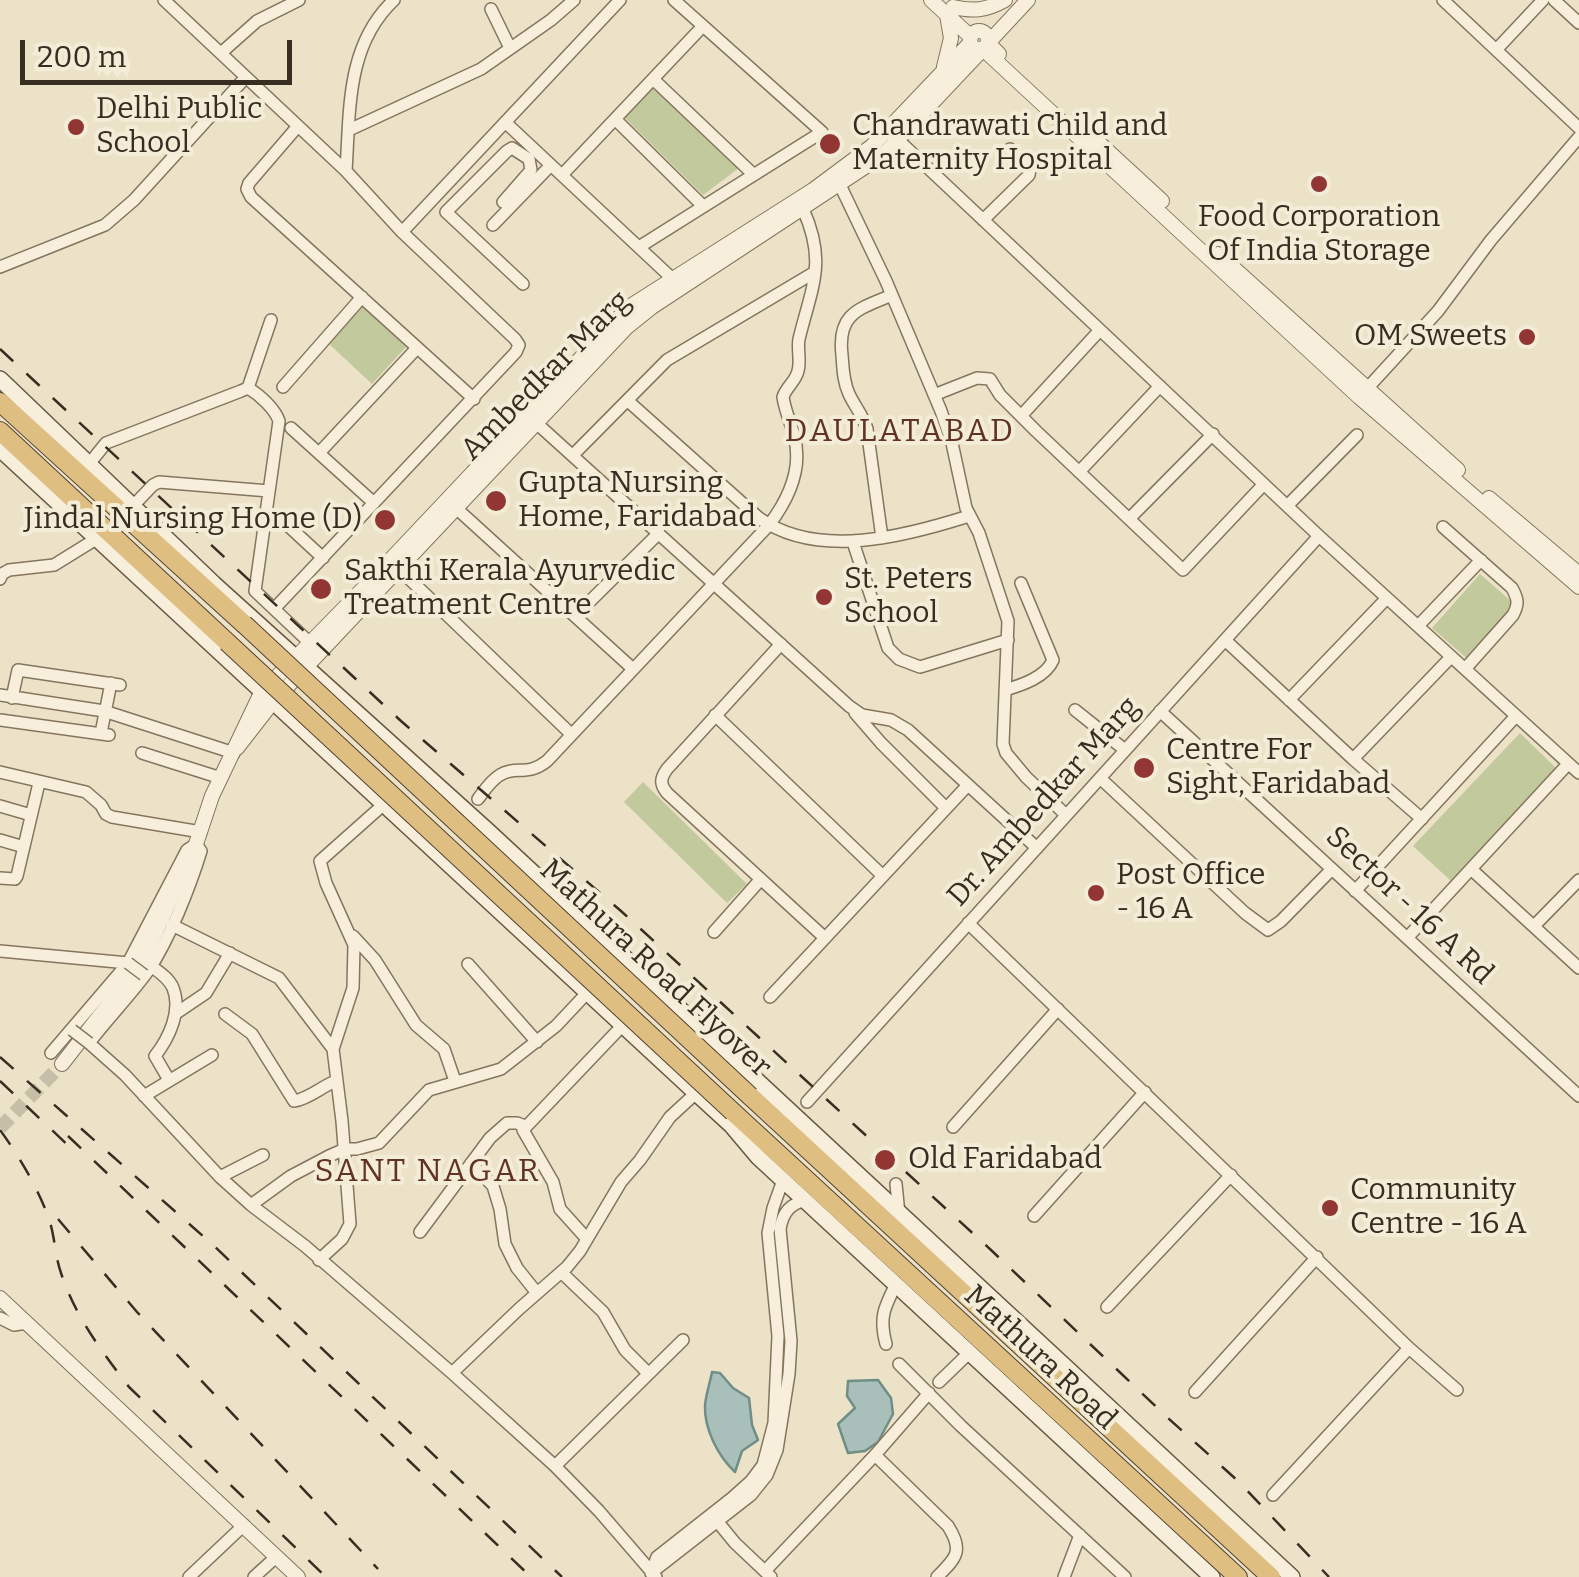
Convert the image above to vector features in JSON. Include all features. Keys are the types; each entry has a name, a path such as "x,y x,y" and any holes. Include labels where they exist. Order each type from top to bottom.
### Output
{"highway":[{"name":"Mathura Road Flyover","path":"0,402 1271,1577"},
{"name":"Mathura Road Flyover","path":"0,431 806,1179"},
{"path":"737,1132 806,1179"},
{"name":"Mathura Road","path":"806,1179 1238,1577"}],"main road":[{"path":"0,379 214,584 302,656"},
{"path":"0,449 1212,1577"},
{"path":"214,584 302,656 373,728 1292,1577"},
{"path":"223,657 247,653 259,634 256,622"},
{"path":"339,764 347,737 373,728"}],"street":[{"path":"164,0 346,171 402,232 519,346 474,399 274,610"},
{"path":"220,53 257,21 299,0"},
{"path":"349,130 481,69 574,0"},
{"path":"402,232 620,0"},
{"path":"639,247 822,132 674,0"},
{"path":"931,0 970,11 985,10 1008,0"},
{"name":"Ambedkar Marg","path":"302,656 399,569 629,307 678,283 804,209 882,156 891,134 942,72 978,39 1008,0"},
{"name":"Ambedkar Marg","path":"678,283 891,134 966,66 978,39 1000,30 1028,0"},
{"path":"1443,0 1579,128"},
{"path":"1496,50 1543,0"},
{"path":"1554,0 1579,23"},
{"path":"346,171 355,63 386,2"},
{"path":"948,7 1008,67 1120,161 1363,393 1579,587"},
{"path":"942,72 951,38 948,7"},
{"path":"491,9 510,48"},
{"path":"562,175 703,26"},
{"path":"1000,30 1008,67"},
{"path":"966,66 1008,67"},
{"path":"0,267 105,225 134,200 246,78"},
{"path":"653,79 754,175"},
{"path":"615,119 703,206"},
{"path":"505,122 678,283"},
{"path":"298,126 248,183 251,197 474,399"},
{"path":"891,134 1579,774"},
{"path":"1363,393 1438,311 1491,240 1579,137"},
{"path":"504,202 532,170 529,160 512,148 446,212 523,284"},
{"path":"982,220 1029,175 1030,169 1010,149"},
{"path":"474,155 489,169"},
{"path":"493,224 551,164"},
{"path":"840,185 934,395 952,444 969,516 979,533 1004,606 1008,621 1003,744 1006,753 1066,815"},
{"path":"478,799 504,772 538,768 782,508 794,477 796,442 782,398 798,370 800,338 816,272 814,232 804,209"},
{"path":"573,456 667,360 816,272"},
{"path":"882,538 864,418 844,380 841,332 851,314 892,295"},
{"path":"283,387 362,298"},
{"path":"89,464 106,444 248,388 271,320"},
{"path":"1022,416 1100,330"},
{"path":"318,452 418,348"},
{"path":"934,395 977,378 987,378 1183,570 1264,484"},
{"path":"1079,472 1160,386"},
{"path":"248,388 279,418 255,586 302,656"},
{"path":"1363,393 1579,574"},
{"path":"628,401 769,525 790,534 853,542 969,516"},
{"path":"532,418 849,706 946,808"},
{"name":"Ambedkar Marg","path":"57,1058 143,960 235,750 267,698 302,656 532,418"},
{"path":"291,428 374,503"},
{"path":"1130,519 1213,434"},
{"path":"1288,506 1357,434"},
{"path":"132,508 159,482 269,491"},
{"path":"456,508 633,669"},
{"path":"282,520 323,558"},
{"path":"1443,528 1512,588 1518,605 1465,669"},
{"path":"574,616 658,533"},
{"name":"Dr. Ambedkar Marg","path":"807,1102 1319,536"},
{"path":"0,579 10,570 54,565 96,539"},
{"path":"853,542 888,648 899,660 910,665 929,665 1008,640"},
{"path":"1418,626 1481,560"},
{"path":"399,569 572,734"},
{"path":"1005,690 1036,677 1052,664 1021,583"},
{"path":"1290,700 1387,598"},
{"path":"1225,640 1422,818"},
{"path":"781,644 662,775 662,787 825,938"},
{"path":"1353,759 1451,656"},
{"path":"0,720 105,734 104,711 116,684 18,670 6,696 104,711 235,750"},
{"path":"849,706 862,715 891,720 908,730 1036,848"},
{"path":"1075,710 1125,750"},
{"name":"Sector - 16 A Rd","path":"1160,712 1579,1096"},
{"path":"714,714 883,876"},
{"path":"1356,891 1516,716"},
{"path":"142,752 222,778"},
{"path":"1406,938 1568,764"},
{"path":"0,772 86,792 112,817 198,838"},
{"path":"1100,778 1268,930 1332,869"},
{"path":"0,878 18,876 39,783"},
{"path":"770,996 968,785"},
{"path":"320,1260 348,1232 350,1224 332,1049 354,976 354,945 320,861 383,805"},
{"path":"0,806 31,815"},
{"path":"88,1043 147,970 172,925 198,860 198,838"},
{"path":"57,1058 72,1030 128,964 186,850 198,838"},
{"path":"0,840 24,847"},
{"path":"1471,869 1579,968"},
{"path":"714,932 761,879"},
{"path":"1534,926 1579,880"},
{"path":"968,924 1457,1390"},
{"path":"172,925 280,978 332,1049"},
{"path":"350,933 375,960 416,1025 444,1049 455,1081"},
{"path":"0,951 128,964 167,978 174,990 175,1014 155,1056 170,1080"},
{"path":"175,1014 206,993 230,953"},
{"path":"468,964 537,1042"},
{"path":"251,1205 290,1176 344,1149 378,1143 429,1090 501,1068 556,1026 588,994"},
{"path":"953,1127 1058,1009"},
{"path":"226,1014 252,1034 294,1101 336,1082"},
{"path":"587,1239 560,1209 553,1182 524,1134 525,1126 622,1026"},
{"path":"72,1030 144,1096 251,1205 452,1373 555,1466 653,1575"},
{"path":"144,1096 212,1055"},
{"path":"1034,1216 1144,1092"},
{"path":"452,1373 561,1272 659,1131 696,1093"},
{"path":"420,1232 501,1127 507,1123 525,1126"},
{"path":"220,1177 263,1155"},
{"path":"471,1163 493,1186 505,1244 537,1294"},
{"path":"1108,1307 1231,1174"},
{"path":"653,1575 656,1557 732,1498 763,1464 774,1423 778,1336 768,1233 783,1180"},
{"path":"896,1184 899,1214"},
{"path":"653,1575 751,1495 767,1475 777,1450 791,1341 780,1228 789,1207 806,1200"},
{"path":"1196,1392 1317,1256"},
{"path":"561,1272 603,1312 625,1350 648,1373"},
{"path":"886,1344 883,1310 896,1284"},
{"path":"0,1298 298,1577"},
{"path":"0,1318 14,1326 27,1323"},
{"path":"555,1466 683,1340"},
{"path":"1273,1496 1410,1348"},
{"path":"939,1382 970,1352"},
{"path":"898,1364 1126,1577"},
{"path":"717,1521 768,1574 929,1393"},
{"path":"875,1454 948,1526 956,1539 958,1550 951,1564 937,1577"},
{"path":"189,1577 244,1525"},
{"path":"1064,1577 1080,1535"},
{"path":"254,1577 276,1556"}],"green space":[{"path":"653,88 739,168 703,195 624,117"},
{"path":"362,306 406,347 372,384 328,343"},
{"path":"1480,574 1519,608 1471,662 1432,628"},
{"path":"1520,733 1557,769 1451,881 1413,846"},
{"path":"643,782 747,884 727,903 624,802"}],"water":[{"path":"712,1372 720,1373 749,1398 758,1440 742,1451 735,1472 718,1450 707,1423 705,1405"},
{"path":"878,1380 891,1398 893,1414 878,1442 865,1451 848,1453 838,1424 855,1408 847,1396 848,1381"}],"tunnel":[{"path":"0,1128 62,1064"}],"railway":[{"path":"0,349 401,721 621,911 991,1250 1238,1481 1329,1577"},
{"path":"0,1057 212,1244 562,1577"},
{"path":"0,1081 73,1150"},
{"path":"0,1130 45,1207 67,1289 109,1360 129,1387 326,1577"},
{"path":"68,1136 531,1577"},
{"path":"58,1219 137,1312 378,1569"}],"place":[{"name":"Delhi Public School","path":"76,127"},
{"name":"Chandrawati Child and Maternity Hospital","path":"830,144"},
{"name":"Food Corporation Of India Storage","path":"1319,184"},
{"name":"OM Sweets","path":"1527,337"},
{"name":"Gupta Nursing Home, Faridabad","path":"496,501"},
{"name":"Jindal Nursing Home (D)","path":"385,520"},
{"name":"Sakthi Kerala Ayurvedic Treatment Centre","path":"321,589"},
{"name":"St. Peters School","path":"824,597"},
{"name":"Centre For Sight, Faridabad","path":"1144,768"},
{"name":"Post Office - 16 A","path":"1096,893"},
{"name":"Old Faridabad","path":"885,1160"},
{"name":"Community Centre - 16 A","path":"1330,1208"}],"district":[{"name":"DAULATABAD","path":"900,432"},
{"name":"SANT NAGAR","path":"428,1172"}]}
